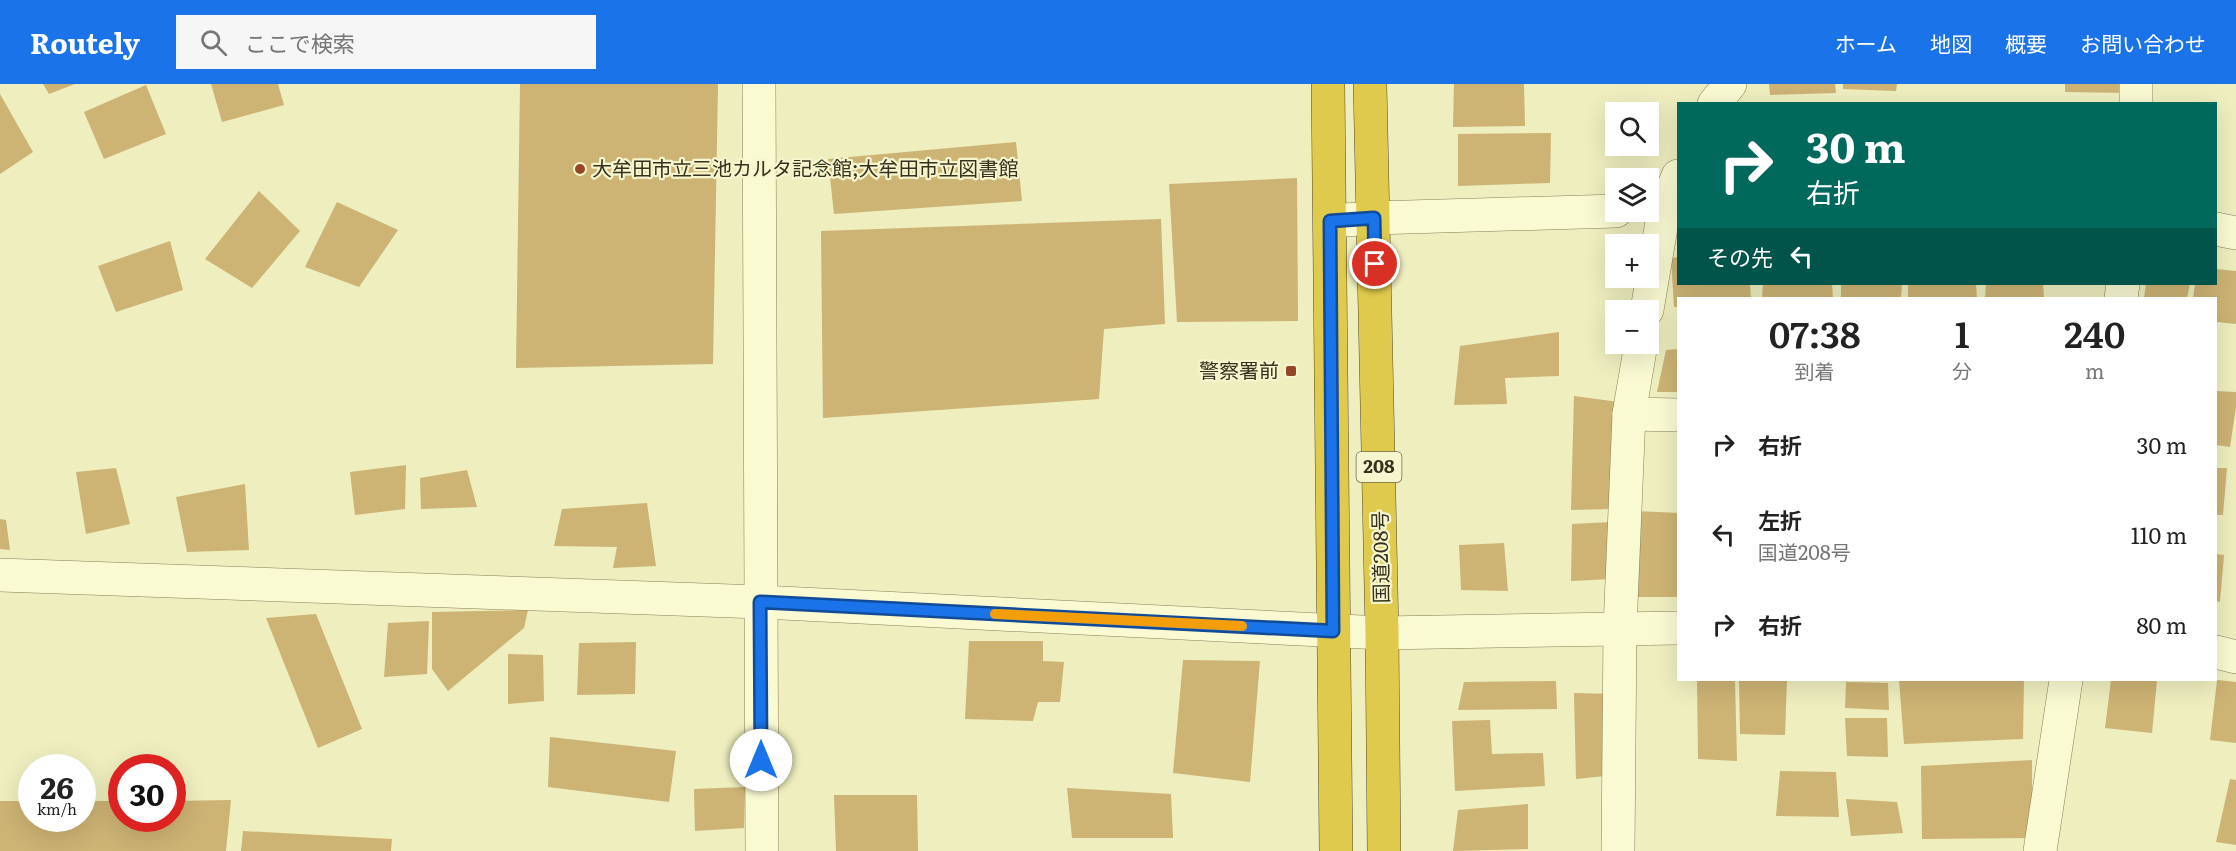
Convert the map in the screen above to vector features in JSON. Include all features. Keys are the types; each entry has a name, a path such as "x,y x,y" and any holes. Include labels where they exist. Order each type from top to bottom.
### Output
{"highway":[{"name":"208","path":"1328,84 1336,851"},
{"name":"国道208号","path":"1370,84 1382,633 1384,851"}],"street":[{"path":"759,84 762,851"},
{"path":"1716,102 1730,84"},
{"path":"2136,84 2136,102"},
{"path":"1649,300 1664,210 1677,178"},
{"path":"1330,221 1605,212"},
{"path":"2217,229 2236,232"},
{"path":"1618,851 1620,629 1629,414 1639,354"},
{"path":"1629,414 1677,415"},
{"path":"0,575 760,602 1382,633 1677,628"},
{"path":"2217,652 2236,657"},
{"path":"2040,851 2066,681"}],"building":[{"path":"43,84 75,84 49,94"},
{"path":"211,84 278,84 284,105 222,122"},
{"path":"520,84 718,84 713,364 516,368"},
{"path":"1454,84 1524,84 1525,126 1453,127"},
{"path":"1769,84 1835,84 1836,93 1770,95"},
{"path":"1843,84 1897,84 1896,91 1843,89"},
{"path":"2065,84 2131,84 2131,93 2065,92"},
{"path":"146,85 166,134 104,159 84,112"},
{"path":"0,94 33,152 0,174"},
{"path":"1551,133 1550,183 1458,186 1458,134"},
{"path":"1016,142 1022,201 834,214 828,159"},
{"path":"1297,178 1298,321 1177,322 1169,184"},
{"path":"259,191 300,231 252,288 205,259"},
{"path":"337,202 398,230 359,287 305,267"},
{"path":"1161,219 1165,324 1104,329 1099,399 823,418 821,231"},
{"path":"170,241 183,290 116,312 98,266"},
{"path":"1677,257 1677,285 1750,285 1751,297 1677,297 1677,307 1674,307 1671,258"},
{"path":"2217,269 2236,271 2236,324 2217,322 2217,297 2193,297 2195,285 2217,285"},
{"path":"1763,285 1832,285 1833,297 1762,297"},
{"path":"1841,285 1902,285 1901,297 1841,297"},
{"path":"1908,285 1976,285 1977,297 1908,297"},
{"path":"1986,285 2043,285 2044,297 1985,297"},
{"path":"2146,285 2190,285 2187,297 2144,297"},
{"path":"1559,332 1559,376 1505,378 1507,404 1454,405 1460,346"},
{"path":"1677,349 1677,392 1657,392 1666,350"},
{"path":"2217,391 2236,392 2230,447 2217,445"},
{"path":"1574,396 1619,402 1613,509 1571,510"},
{"path":"406,465 405,509 355,515 350,472"},
{"path":"116,468 130,524 86,534 76,472"},
{"path":"2217,468 2227,468 2223,515 2217,515"},
{"path":"467,470 477,507 421,509 420,478"},
{"path":"245,484 249,550 187,552 176,497"},
{"path":"647,503 656,566 613,568 617,547 554,546 562,509"},
{"path":"1637,511 1677,513 1677,597 1631,597"},
{"path":"0,519 6,520 10,550 0,549"},
{"path":"1611,522 1612,579 1571,581 1572,524"},
{"path":"1504,543 1508,591 1461,590 1459,545"},
{"path":"2217,554 2224,555 2220,602 2217,601"},
{"path":"528,610 524,628 448,691 432,669 432,612"},
{"path":"316,614 362,729 318,748 266,618"},
{"path":"429,621 427,674 384,677 388,623"},
{"path":"969,641 1043,641 1043,661 1064,662 1060,702 1038,702 1033,721 965,719"},
{"path":"636,642 635,694 577,695 579,643"},
{"path":"508,654 543,655 544,701 508,704"},
{"path":"1183,660 1260,661 1250,782 1173,773"},
{"path":"2217,680 2236,682 2236,743 2210,740"},
{"path":"1556,681 1557,709 1458,710 1464,682"},
{"path":"1697,681 1735,681 1737,761 1698,759"},
{"path":"1739,681 1787,681 1785,735 1740,734"},
{"path":"1899,681 2024,681 2023,739 1904,744"},
{"path":"2111,681 2157,681 2152,733 2105,728"},
{"path":"1846,682 1888,683 1889,710 1845,708"},
{"path":"1574,693 1615,694 1615,775 1576,779"},
{"path":"1845,718 1887,718 1888,757 1847,756"},
{"path":"1490,720 1492,754 1543,753 1545,786 1455,791 1452,721"},
{"path":"550,737 676,751 669,802 548,787"},
{"path":"2032,760 2032,838 1922,839 1921,766"},
{"path":"1780,771 1836,772 1839,817 1776,816"},
{"path":"2230,779 2236,780 2236,845 2216,842"},
{"path":"745,787 744,828 695,831 694,789"},
{"path":"1067,788 1171,794 1173,838 1072,838"},
{"path":"834,795 917,795 918,851 836,851"},
{"path":"1846,799 1897,802 1903,833 1851,836"},
{"path":"231,800 226,851 0,851 0,801 18,801 18,832 96,832 96,801 108,801 108,832 186,832 186,801"},
{"path":"1528,804 1528,849 1453,851 1458,810"},
{"path":"243,831 392,839 391,851 241,851"}],"slow traffic":[{"path":"995,614 1242,626"}],"place":[{"name":"大牟田市立三池カルタ記念館;大牟田市立図書館","path":"580,169"},
{"name":"警察署前","path":"1291,371"}],"route":[{"path":"761,760 760,602 1333,631 1330,221 1374,218 1375,264"}]}
